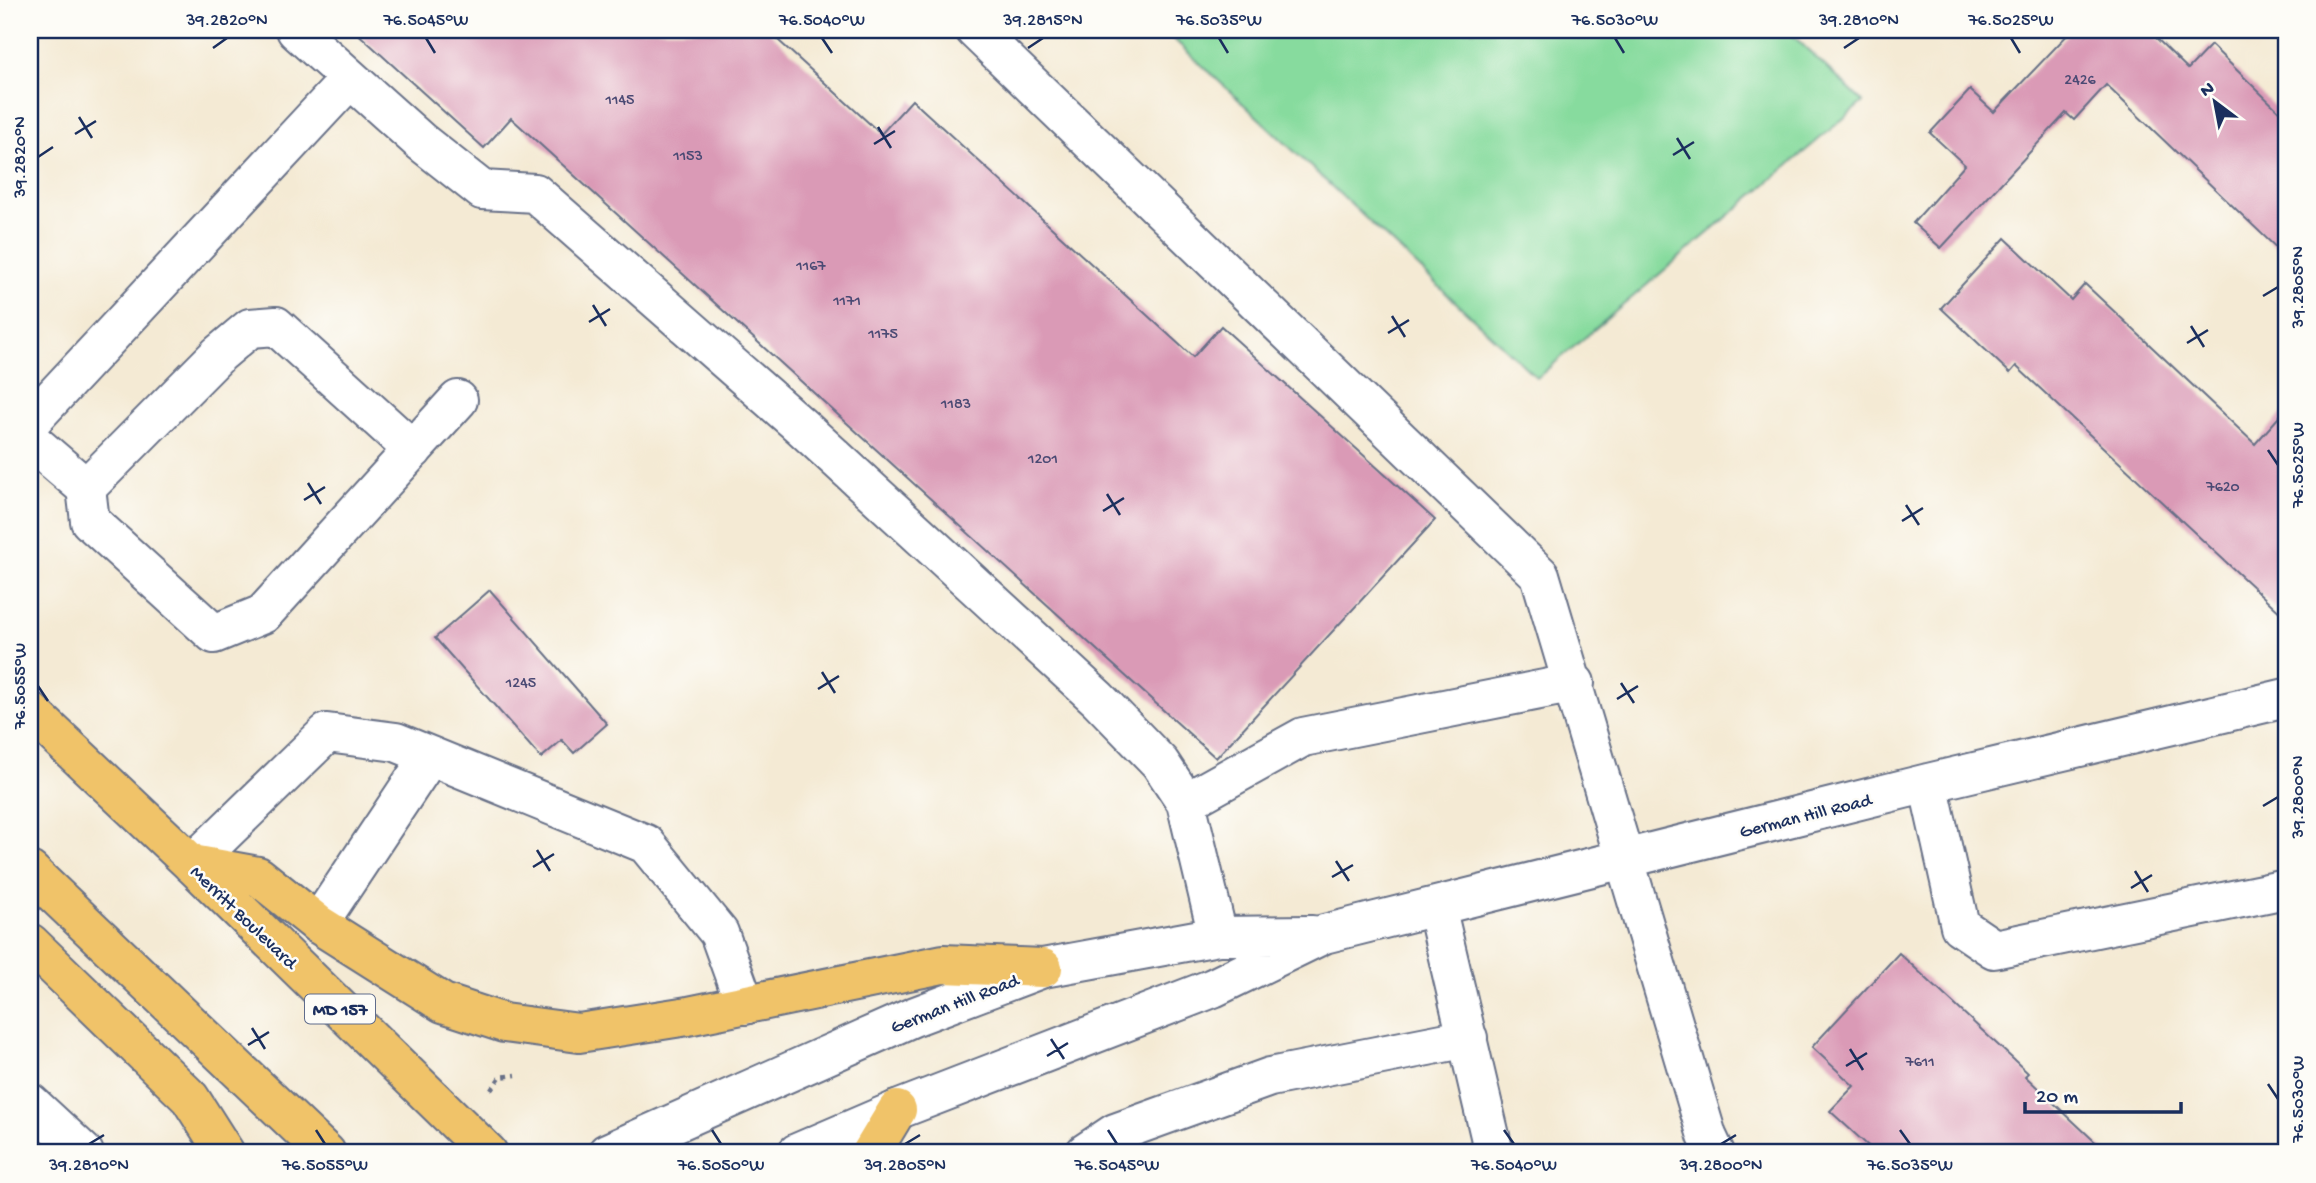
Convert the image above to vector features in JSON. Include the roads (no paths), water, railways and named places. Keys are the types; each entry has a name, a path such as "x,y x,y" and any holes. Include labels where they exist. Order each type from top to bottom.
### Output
{"main road":[{"name":"Merritt Boulevard","path":"30,711 192,864 488,1153"},
{"path":"192,864 258,876 318,924 443,1003 504,1023 579,1033 746,1004 943,964 1042,968"},
{"path":"30,871 326,1153"},
{"path":"30,943 190,1098 225,1153"},
{"path":"871,1153 897,1110"}],"street":[{"path":"296,30 349,80 482,190 535,193 681,319 1098,699 1160,763 1186,802 1218,936"},
{"path":"975,30 1540,575 1575,683 1707,1136 1716,1153"},
{"path":"30,422 349,80"},
{"path":"86,488 219,354 250,328 276,326 413,450"},
{"path":"30,440 86,488 90,521 214,634 263,614 458,400"},
{"path":"1186,802 1303,737 1575,683"},
{"name":"German Hill Road","path":"797,1153 897,1110 1213,988 1324,934 1928,783 2286,698"},
{"path":"192,864 327,733 396,742 646,844 719,933 746,1004"},
{"path":"318,924 430,756"},
{"path":"1928,783 1960,926 1994,949 2286,889"},
{"path":"1436,906 1494,1153"},
{"name":"German Hill Road","path":"607,1153 913,1017 1042,968 1218,936 1324,934"},
{"path":"1085,1153 1115,1133 1270,1077 1468,1038"},
{"path":"30,1103 84,1153"}]}
